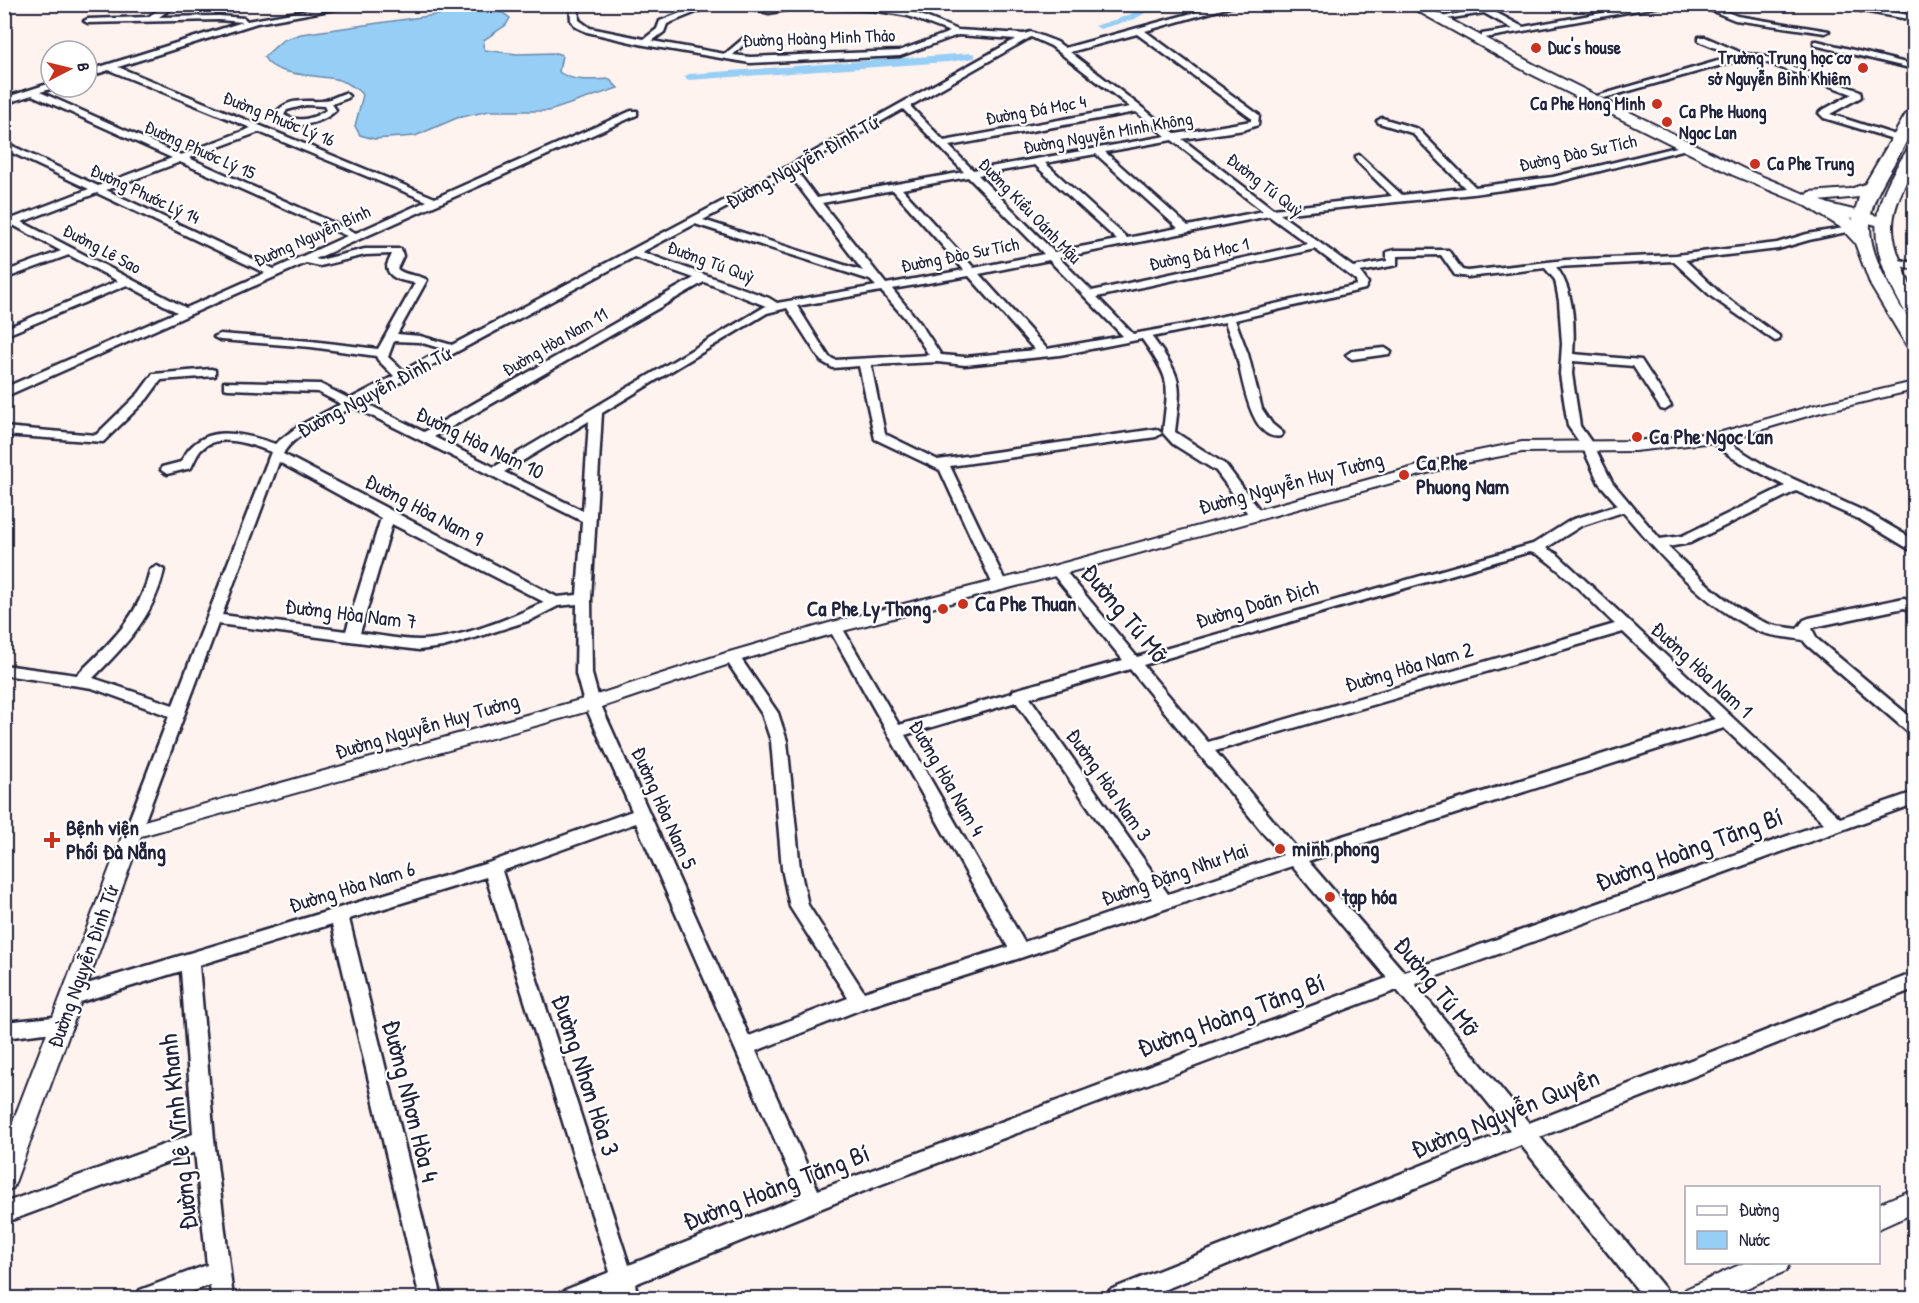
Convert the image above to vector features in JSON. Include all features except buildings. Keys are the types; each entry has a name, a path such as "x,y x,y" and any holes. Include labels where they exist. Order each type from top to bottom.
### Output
{"highway":[{"path":"1914,114 1870,188 1861,225 1878,283 1914,342"},
{"path":"1914,152 1909,172 1890,194 1882,231 1890,261 1914,309"},
{"path":"1815,200 1860,194 1870,188"},
{"path":"1815,200 1861,225"}],"main road":[{"path":"1411,4 1749,178 1815,200"},
{"path":"1423,4 1601,96 1815,200"},
{"path":"1861,225 1884,218"}],"street":[{"path":"149,20 173,4"},
{"path":"99,70 256,21 359,4"},
{"name":"Đường Hoàng Minh Thảo","path":"574,4 573,18 576,24 586,30 644,43 727,57 778,60 900,53 957,32"},
{"path":"644,43 662,30 663,23 712,4"},
{"name":"Đường Hoàng Minh Thảo","path":"737,4 770,10 807,5 869,6 910,14 957,32 1028,36"},
{"path":"1064,51 1236,4"},
{"path":"1446,17 1520,4"},
{"path":"1699,4 1735,18 1825,31"},
{"path":"1826,4 1914,18"},
{"path":"1485,36 1667,5"},
{"path":"1485,10 1522,30"},
{"path":"88,21 219,18 256,21"},
{"name":"Đường Nguyễn Minh Không","path":"817,201 1174,137 1244,127 1255,123 1257,120 1248,111 1140,32"},
{"name":"Đường Tú Quỳ","path":"1028,36 1043,37 1064,51 1135,109 1351,272"},
{"name":"Đường Nguyễn Đình Tứ","path":"4,1180 277,452 301,430 790,169 1028,36"},
{"path":"1702,39 1743,56 1758,57 1857,93 1858,95 1824,113 1827,116 1900,138"},
{"path":"727,57 744,40"},
{"path":"1817,44 1914,67"},
{"path":"1601,96 1743,56"},
{"name":"Đường Phước Lý 16","path":"110,67 435,201"},
{"path":"4,102 39,90"},
{"name":"Đường Phước Lý 15","path":"32,92 356,236"},
{"path":"285,120 279,115 290,106 306,102 326,104 345,96"},
{"path":"8,221 285,120 300,122 324,116 331,110 326,104"},
{"name":"Đường Kiều Oánh Mậu","path":"905,106 1131,338"},
{"name":"Đường Đá Mọc 4","path":"942,144 1135,109"},
{"name":"Đường Nguyễn Bính","path":"4,393 184,311 634,113"},
{"path":"1382,121 1408,126 1473,190"},
{"name":"Đường Phước Lý 14","path":"4,145 273,273"},
{"name":"Đường Đào Sư Tích","path":"495,472 763,311 775,307 971,272 1272,212 1553,180 1689,147"},
{"path":"1098,151 1184,228"},
{"path":"1359,158 1399,198"},
{"path":"1038,162 1123,240"},
{"path":"790,169 817,201 874,278 885,288 924,336 937,358"},
{"path":"895,187 1044,353"},
{"path":"694,220 874,278"},
{"name":"Đường Lê Sao","path":"8,221 69,250 184,311"},
{"path":"1351,272 1393,263 1390,255 1392,253 1436,251 1446,253 1459,273 1644,258 1676,258 1778,246 1861,225"},
{"name":"Đường Đá Mọc 1","path":"1089,295 1315,246"},
{"path":"4,276 69,250"},
{"path":"303,259 320,263 365,252 397,251 398,256 392,265 392,270 400,277 419,280 382,353 382,358 402,377"},
{"name":"Đường Tú Quỳ","path":"634,253 765,300 775,307"},
{"path":"1676,258 1716,295 1774,338"},
{"path":"1890,261 1914,266"},
{"path":"1549,266 1560,279 1565,301 1566,374 1574,426 1588,446 1606,483 1657,544 1689,575 1741,616 1779,633 1809,639"},
{"path":"791,304 827,362 837,365 865,364 937,358 965,362 1044,353 1145,336 1361,287 1363,283 1361,278 1351,272"},
{"name":"Đường Hòa Nam 11","path":"425,437 702,278"},
{"path":"4,333 127,281"},
{"path":"1229,318 1242,354 1256,410 1270,429 1277,433"},
{"path":"1145,336 1168,368 1174,382 1169,433 1177,441 1221,468 1257,516"},
{"path":"220,337 311,344 382,353"},
{"path":"390,337 420,339 455,349"},
{"path":"1352,355 1385,352"},
{"path":"1567,357 1637,363 1665,406"},
{"path":"865,364 879,436 940,463 945,468 1000,585"},
{"path":"4,431 99,439 143,396 157,376 211,373"},
{"name":"Đường Hòa Nam 10","path":"228,385 320,388 425,437 589,519"},
{"name":"Đường Nguyễn Huy Tưởng","path":"133,831 592,703 732,657 835,627 1057,570 1485,453 1522,447 1635,446 1713,437 1914,386"},
{"name":"Đường Hòa Nam 5","path":"596,411 584,599 584,674 592,703 746,1046 812,1200"},
{"path":"940,463 1156,433"},
{"path":"1713,437 1748,463 1793,487 1886,527 1914,546"},
{"name":"Đường Hòa Nam 9","path":"167,470 186,465 196,447 212,439 260,442 388,516 555,602"},
{"path":"1657,544 1686,540 1793,487"},
{"name":"Đường Doãn Địch","path":"895,732 1132,661 1516,551 1536,548 1576,523 1626,507"},
{"path":"351,637 388,516"},
{"name":"Đường Hòa Nam 1","path":"1536,548 1552,557 1837,825"},
{"path":"81,680 120,641 145,609 155,587 156,570"},
{"name":"Đường Tú Mỡ","path":"1057,570 1295,858 1401,981 1658,1299"},
{"name":"Đường Hòa Nam 7","path":"214,619 407,644 444,642 526,616 555,602 584,599"},
{"path":"1914,606 1904,603 1809,622 1804,629 1809,639 1914,728"},
{"name":"Đường Hòa Nam 2","path":"1204,749 1625,626"},
{"name":"Đường Hòa Nam 4","path":"835,627 1020,951"},
{"path":"732,657 770,712 779,741 791,869 799,907 860,1001"},
{"path":"4,670 81,680 117,689 178,713"},
{"name":"Đường Hòa Nam 3","path":"1019,694 1163,901"},
{"name":"Đường Đặng Như Mai","path":"746,1046 860,1001 1020,951 1295,858 1726,721"},
{"name":"Đường Hoàng Tăng Bí","path":"573,1299 812,1200 1401,981 1914,798"},
{"name":"Đường Hòa Nam 6","path":"74,996 492,868 642,814"},
{"name":"Đường Nhơn Hòa 3","path":"492,868 622,1277 627,1299"},
{"name":"Đường Nhơn Hòa 4","path":"339,915 431,1299"},
{"name":"Đường Lê Vĩnh Khanh","path":"189,960 204,1139 222,1299"},
{"name":"Đường Nguyễn Quyền","path":"1118,1299 1524,1134 1914,981"},
{"path":"4,1030 63,1024"},
{"path":"4,1213 204,1139"},
{"path":"1880,1216 1914,1201"},
{"path":"1695,1299 1775,1264"},
{"path":"148,1299 219,1271"}],"water":[{"path":"478,9 503,13 510,18 506,25 484,40 485,50 517,54 556,53 562,55 559,72 564,75 583,80 609,79 618,88 549,111 489,111 457,118 415,136 374,139 360,135 355,126 363,95 355,88 339,80 277,69 264,57 283,40 301,34"}],"waterway":[{"path":"1100,26 1132,17 1156,4"},
{"path":"689,77 971,56"}],"place":[{"name":"Duc's house","path":"1536,48"},
{"name":"Trường Trung học cơ sở Nguyễn Bỉnh Khiêm","path":"1863,68"},
{"name":"Ca Phe Hong Minh","path":"1657,104"},
{"name":"Ca Phe Huong Ngoc Lan","path":"1667,122"},
{"name":"Ca Phe Trung","path":"1755,164"},
{"name":"Ca Phe Ngoc Lan","path":"1637,437"},
{"name":"Ca Phe Phuong Nam","path":"1404,475"},
{"name":"Ca Phe Thuan","path":"963,604"},
{"name":"Ca Phe Ly Thong","path":"943,609"},
{"name":"Bệnh viện Phổi Đà Nẵng","path":"52,840"},
{"name":"minh phong","path":"1280,849"},
{"name":"tạp hóa","path":"1330,897"}]}
